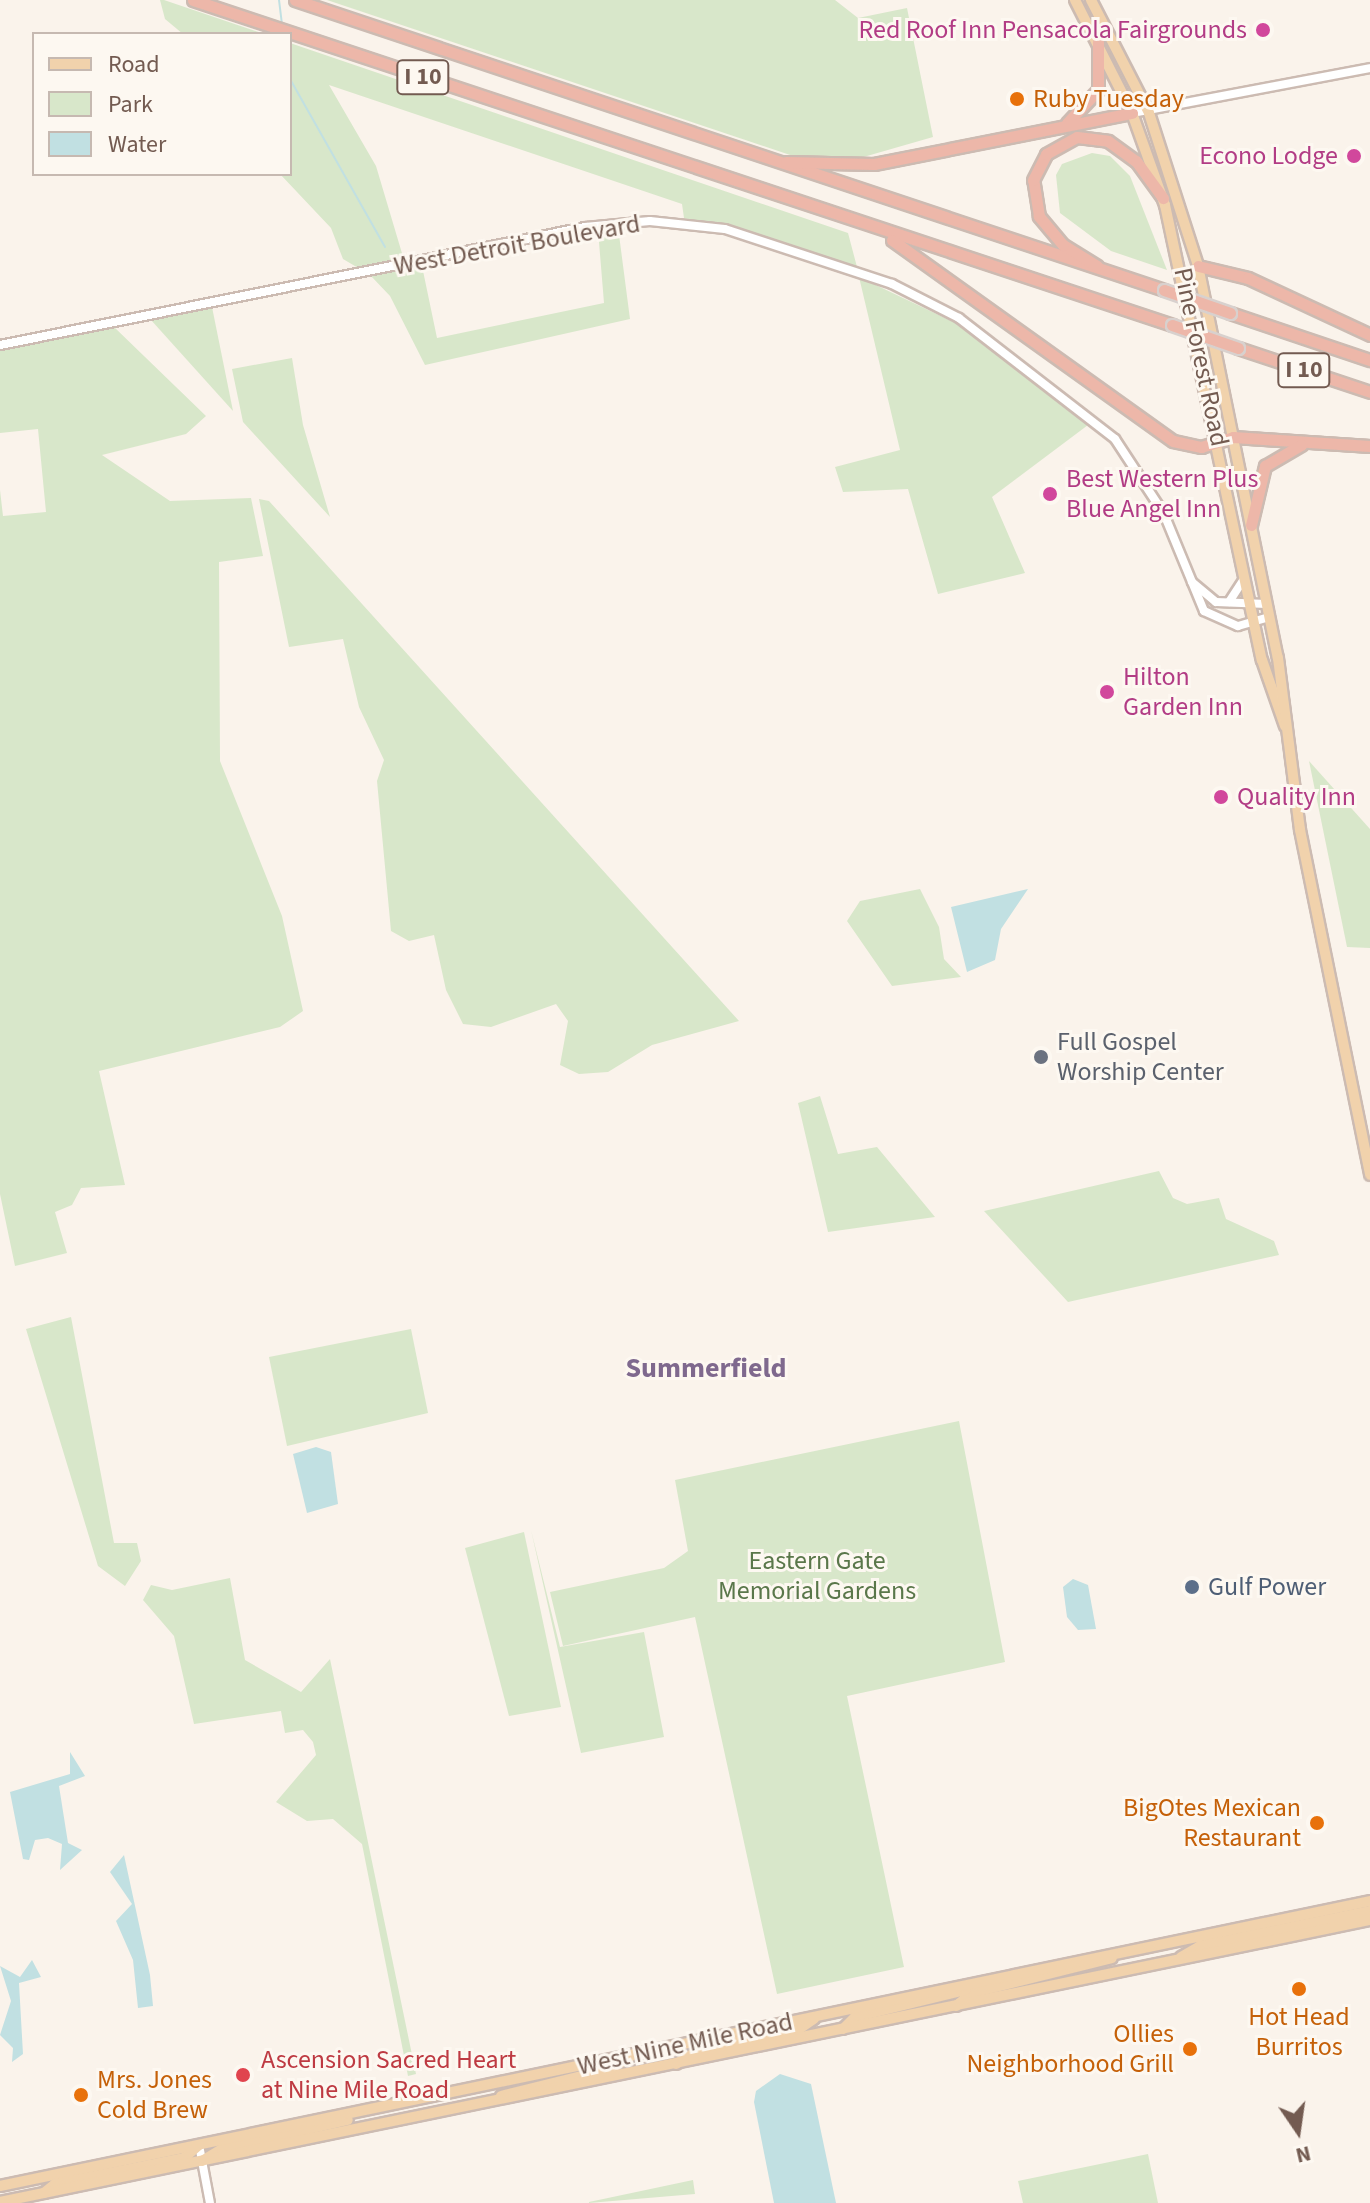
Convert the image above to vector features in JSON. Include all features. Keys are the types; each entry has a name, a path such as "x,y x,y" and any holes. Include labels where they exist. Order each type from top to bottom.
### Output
{"highway":[{"name":"I 10","path":"193,0 288,32"},
{"name":"I 10","path":"295,0 1370,360"},
{"name":"I 10","path":"292,33 1370,392"},
{"path":"1046,130 1091,103 1100,80 1098,42"},
{"path":"770,160 874,164 1132,113"},
{"path":"1107,273 1063,245 1039,216 1033,186 1043,158 1072,138 1102,138 1136,161 1163,198"},
{"path":"871,228 1173,441 1219,444 1233,437 1370,446"},
{"path":"1198,266 1248,278 1370,335"},
{"path":"1251,525 1265,466 1292,446 1327,443"}],"main road":[{"name":"Pine Forest Road","path":"1075,0 1132,113 1163,198 1219,444 1255,622 1285,726"},
{"name":"Pine Forest Road","path":"1091,0 1149,113 1198,266 1270,617 1285,726 1370,1175"},
{"name":"West Nine Mile Road","path":"0,2186 1370,1901"},
{"path":"1172,1962 1200,1946 1370,1911"},
{"name":"West Nine Mile Road","path":"0,2202 1370,1920"},
{"path":"956,2006 972,1993 1098,1966 1119,1953"},
{"path":"842,2030 855,2017 950,1998 970,1984"},
{"path":"676,2064 699,2050 799,2029 819,2016"},
{"path":"497,2101 502,2093 619,2066 634,2054"},
{"path":"202,2161 209,2153 347,2121 355,2113"},
{"path":"43,2194 55,2184 184,2158 199,2145"}],"street":[{"path":"1132,113 1149,113 1370,68"},
{"name":"West Detroit Boulevard","path":"0,345 585,227 710,226 923,297 1070,398 1142,476 1187,575 1213,618 1238,626 1270,617"},
{"path":"1229,602 1245,574"},
{"name":"West Detroit Boulevard","path":"1187,575 1209,599 1229,602"},
{"path":"1229,602 1267,604"},
{"path":"199,2145 210,2203"}],"green space":[{"path":"160,0 258,32 181,32 165,19"},
{"path":"327,0 835,0 858,18 907,8 933,137 860,158 799,158"},
{"path":"292,44 848,233 857,267 684,218 682,204 329,85 376,166 404,260 360,269 343,259 331,228 282,176 292,176"},
{"path":"1092,153 1110,156 1130,176 1167,270 1111,251 1060,213 1056,175 1062,164"},
{"path":"618,227 630,319 425,365 390,296 371,276 422,266 437,338 604,303 598,230"},
{"path":"859,277 966,328 1092,422 992,497 1025,573 938,594 908,489 843,492 835,467 900,450"},
{"path":"212,307 233,411 151,320"},
{"path":"114,327 206,416 186,434 102,455 170,501 251,498 263,556 219,562 220,761 282,916 303,1011 280,1027 99,1071 125,1185 81,1188 72,1205 55,1212 67,1253 15,1266 0,1194 0,490 3,516 46,512 38,429 0,433 0,350"},
{"path":"292,358 303,425 330,517 243,422 232,369"},
{"path":"259,499 269,501 739,1021 652,1045 608,1072 579,1074 560,1065 568,1021 556,1004 491,1027 463,1024 446,990 434,935 409,941 391,931 377,781 384,760 359,707 343,639 289,647"},
{"path":"1309,761 1370,829 1370,948 1347,947"},
{"path":"920,889 939,927 944,959 961,977 892,986 847,921 860,901"},
{"path":"820,1096 838,1154 877,1147 935,1217 828,1232 798,1103"},
{"path":"1159,1171 1173,1198 1187,1204 1219,1198 1226,1219 1274,1241 1279,1255 1068,1302 984,1211"},
{"path":"71,1317 114,1543 137,1543 141,1561 125,1586 98,1566 26,1329"},
{"path":"411,1329 428,1413 287,1446 269,1357"},
{"name":"Eastern Gate Memorial Gardens","path":"959,1421 1005,1662 847,1696 904,1967 777,1994 695,1617 563,1646 550,1592 664,1568 688,1551 675,1480"},
{"path":"531,1530 560,1647 644,1632 664,1737 581,1753"},
{"path":"524,1532 561,1707 509,1716 465,1548"},
{"path":"230,1578 245,1660 301,1692 330,1659 416,2074 408,2076 362,1844 333,1819 307,1821 276,1802 316,1755 313,1742 303,1730 285,1733 281,1711 194,1724 174,1636 143,1600 151,1585 172,1590"},
{"path":"1148,2154 1158,2203 1023,2203 1018,2181"},
{"path":"693,2180 695,2194 589,2203 589,2202"}],"water":[{"path":"1028,889 1001,929 995,960 967,972 951,907"},
{"path":"316,1447 331,1452 338,1504 307,1513 293,1454"},
{"path":"1073,1579 1088,1585 1096,1629 1078,1630 1067,1617 1063,1587"},
{"path":"70,1752 85,1776 59,1786 68,1843 82,1850 60,1870 62,1844 48,1838 35,1840 29,1860 23,1859 10,1792 70,1774"},
{"path":"124,1855 150,1975 153,2006 138,2008 133,1960 116,1921 132,1904 110,1872"},
{"path":"32,1960 41,1977 19,1983 23,2054 12,2062 13,2048 0,2035 11,2001 0,1966 20,1977"},
{"path":"780,2074 811,2084 836,2203 774,2203 754,2102 756,2091"}],"waterway":[{"path":"279,0 282,25"},
{"path":"292,83 385,247"}],"place":[{"name":"Red Roof Inn Pensacola Fairgrounds","path":"1263,30"},
{"name":"Ruby Tuesday","path":"1017,99"},
{"name":"Econo Lodge","path":"1354,156"},
{"name":"Best Western Plus Blue Angel Inn","path":"1050,494"},
{"name":"Hilton Garden Inn","path":"1107,692"},
{"name":"Quality Inn","path":"1221,797"},
{"name":"Full Gospel Worship Center","path":"1041,1057"},
{"name":"Gulf Power","path":"1192,1587"},
{"name":"BigOtes Mexican Restaurant","path":"1317,1823"},
{"name":"Hot Head Burritos","path":"1299,1989"},
{"name":"Ollies Neighborhood Grill","path":"1190,2049"},
{"name":"Ascension Sacred Heart at Nine Mile Road","path":"243,2075"},
{"name":"Mrs. Jones Cold Brew","path":"81,2095"}],"district":[{"name":"Summerfield","path":"706,1368"}]}
